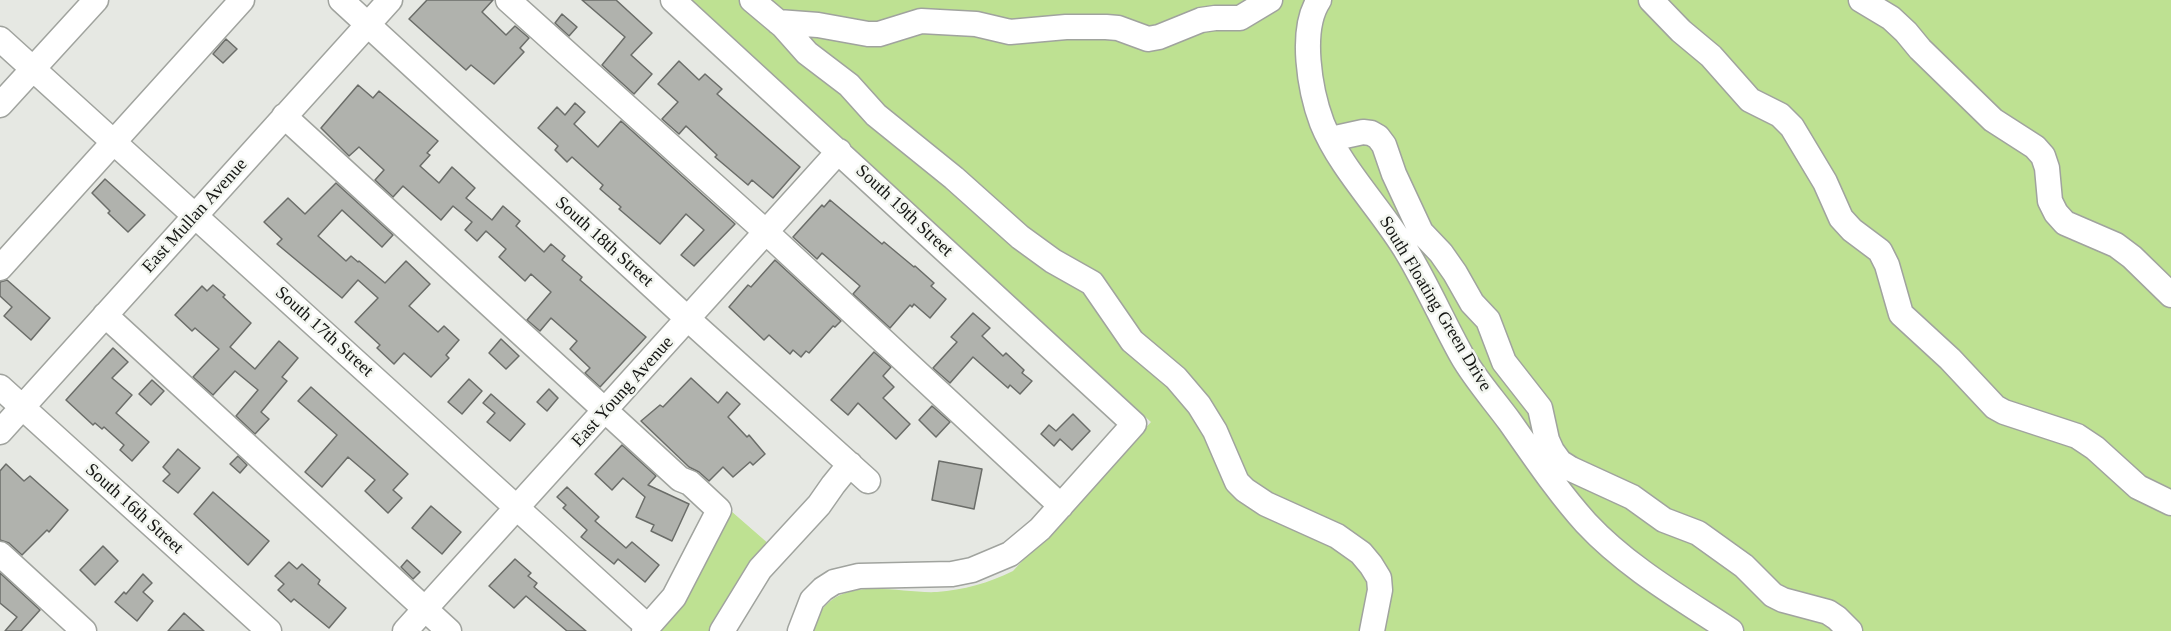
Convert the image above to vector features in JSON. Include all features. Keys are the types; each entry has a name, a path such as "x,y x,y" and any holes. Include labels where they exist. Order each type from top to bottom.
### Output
{"street":[{"path":"0,105 96,0"},
{"path":"0,268 242,0"},
{"name":"South 18th Street","path":"341,0 868,481"},
{"name":"East Mullan Avenue","path":"0,432 390,0"},
{"path":"508,0 766,232 1061,506 1040,529 1010,554 972,570 929,576 859,576 834,582 812,600 800,631"},
{"name":"South 19th Street","path":"673,0 1134,424 1061,506"},
{"path":"752,0 778,22 807,53 849,85 876,115 954,178 1020,237 1053,261 1092,283 1132,341 1176,378 1199,405 1215,431 1237,482 1245,490 1266,504 1338,536 1361,553 1379,578 1380,590 1372,631"},
{"path":"778,22 818,25 868,34 879,34 911,22 921,21 976,24 1010,32 1066,27 1106,27 1125,30 1148,39 1159,38 1201,20 1240,18 1270,0"},
{"name":"South Floating Green Drive","path":"1319,0 1314,8 1309,31 1308,60 1323,124 1345,163 1407,251 1464,358 1565,498 1587,524 1631,563 1731,631"},
{"path":"1651,0 1681,31 1711,56 1750,100 1780,115 1792,127 1825,182 1841,218 1852,230 1880,251 1887,265 1901,314 1950,359 1995,407 2077,436 2095,448 2138,487 2171,503"},
{"path":"1872,3 1906,32 1920,49 1993,120 2035,147 2043,156 2047,168 2050,201 2056,213 2065,223 2116,245 2132,256 2171,295"},
{"name":"South 17th Street","path":"0,39 518,507 646,628"},
{"path":"284,116 680,479 690,483 719,510 674,597 646,628"},
{"path":"1331,139 1363,132 1371,132 1378,136 1421,232 1445,258 1472,303 1488,320 1504,362 1540,408 1547,440 1560,462 1570,469 1632,497 1664,520 1698,533 1744,566 1773,595 1783,600 1828,612 1838,618 1850,631"},
{"name":"East Young Avenue","path":"405,631 839,151"},
{"path":"105,315 449,631"},
{"name":"South 16th Street","path":"0,387 269,631"},
{"path":"722,631 760,569 819,505 850,464"},
{"path":"0,554 84,631"}],"green space":[{"path":"685,0 2171,0 2171,631 813,631 819,614 830,602 843,594 873,589 947,591 966,588 1013,571 1151,422"},
{"path":"731,511 770,545 714,631 657,631 679,603"}],"building":[{"path":"427,0 493,0 482,12 506,35 515,26 529,38 520,48 524,52 494,84 471,65 466,70 409,19"},
{"path":"582,0 616,0 652,33 631,55 652,74 634,94 602,65 625,37"},
{"path":"562,14 577,27 569,36 555,23"},
{"path":"226,39 237,49 223,63 213,54"},
{"path":"679,61 699,80 705,74 722,89 717,94 800,167 773,198 752,180 748,185 715,157 717,155 686,126 679,134 662,119 678,102 658,84"},
{"path":"358,85 373,98 379,91 438,141 427,153 430,155 420,166 439,183 452,167 475,188 466,198 492,220 503,206 520,221 516,226 544,252 551,244 565,256 562,260 582,277 580,280 646,337 600,387 585,373 590,368 570,349 577,341 551,318 540,331 527,320 551,292 531,274 525,281 499,257 506,249 486,231 477,241 465,230 472,222 453,206 441,220 403,186 393,197 375,180 384,170 359,147 349,156 321,128"},
{"path":"575,103 585,112 574,124 598,147 621,121 735,224 694,266 681,255 704,230 686,214 660,244 619,209 621,207 600,189 603,185 572,157 567,162 555,150 558,146 538,128 557,107 565,115"},
{"path":"105,179 145,215 128,232 108,213 110,211 92,193"},
{"path":"336,183 393,235 382,247 342,210 318,236 346,261 351,256 385,283 406,261 430,284 409,306 438,332 444,326 459,340 446,355 449,358 431,377 404,353 394,364 377,348 380,345 355,322 378,298 358,280 342,298 277,244 282,239 264,222 288,198 305,214"},
{"path":"830,200 882,244 884,242 934,283 931,286 946,299 930,318 914,304 912,307 910,305 890,328 853,294 860,286 822,253 817,259 793,237 822,205 824,207"},
{"path":"775,260 841,321 835,327 833,326 809,353 806,351 801,357 793,350 790,354 769,335 764,340 729,307 748,285 751,287"},
{"path":"7,280 50,318 31,340 4,316 12,307 0,296 0,282"},
{"path":"213,285 251,323 230,347 255,369 279,341 298,358 282,377 287,381 261,412 269,419 255,434 236,416 258,390 235,371 213,395 193,377 219,349 195,328 192,331 175,315 202,286 207,291"},
{"path":"973,313 990,328 982,336 1003,356 1006,353 1024,370 1022,373 1032,381 1020,394 1010,385 1008,388 973,357 950,383 933,368 957,342 951,337"},
{"path":"501,339 519,356 506,369 489,353"},
{"path":"113,348 128,362 112,378 132,395 116,413 149,442 132,461 120,450 124,445 104,427 102,429 95,423 93,425 66,400"},
{"path":"874,352 891,367 883,376 894,387 883,398 910,424 896,439 858,403 848,415 831,400"},
{"path":"691,378 718,403 727,392 740,404 728,417 747,437 749,435 765,454 753,465 750,462 733,477 723,467 709,481 689,467 641,421 660,405 663,407"},
{"path":"469,379 482,391 462,414 448,402"},
{"path":"152,380 164,391 151,405 139,394"},
{"path":"311,387 408,474 393,490 402,498 388,513 365,491 375,480 348,457 322,487 305,472 337,435 298,401"},
{"path":"549,389 558,398 547,411 537,402"},
{"path":"491,394 525,424 510,441 487,422 495,413 483,403"},
{"path":"932,406 950,422 936,437 919,420"},
{"path":"1073,414 1090,431 1072,450 1060,439 1054,446 1041,434 1049,425 1056,431"},
{"path":"622,445 656,476 648,485 689,504 672,541 651,531 654,525 636,517 645,497 623,478 612,490 595,474"},
{"path":"178,449 200,468 178,493 163,481 170,474 163,467"},
{"path":"238,456 247,465 240,473 230,464"},
{"path":"939,461 982,469 974,509 932,500"},
{"path":"6,464 24,481 30,476 68,510 49,532 47,530 22,555 9,543 0,540 0,471"},
{"path":"567,487 599,517 595,521 626,548 632,542 659,565 645,582 618,559 614,564 581,537 587,530 563,508 566,505 557,497"},
{"path":"213,492 269,541 248,565 194,514"},
{"path":"431,506 461,532 442,554 412,528"},
{"path":"103,546 118,561 95,585 80,570"},
{"path":"515,559 531,573 528,576 537,583 534,587 586,631 567,631 526,596 514,608 489,586"},
{"path":"407,560 420,572 413,579 401,567"},
{"path":"289,562 297,569 302,564 320,580 318,584 346,608 329,628 294,599 291,602 278,590 284,584 275,576"},
{"path":"0,573 40,610 21,631 5,631 17,617 0,603"},
{"path":"143,574 152,583 143,592 153,601 137,621 115,602 124,592 126,594"},
{"path":"184,613 204,631 168,631"}]}
